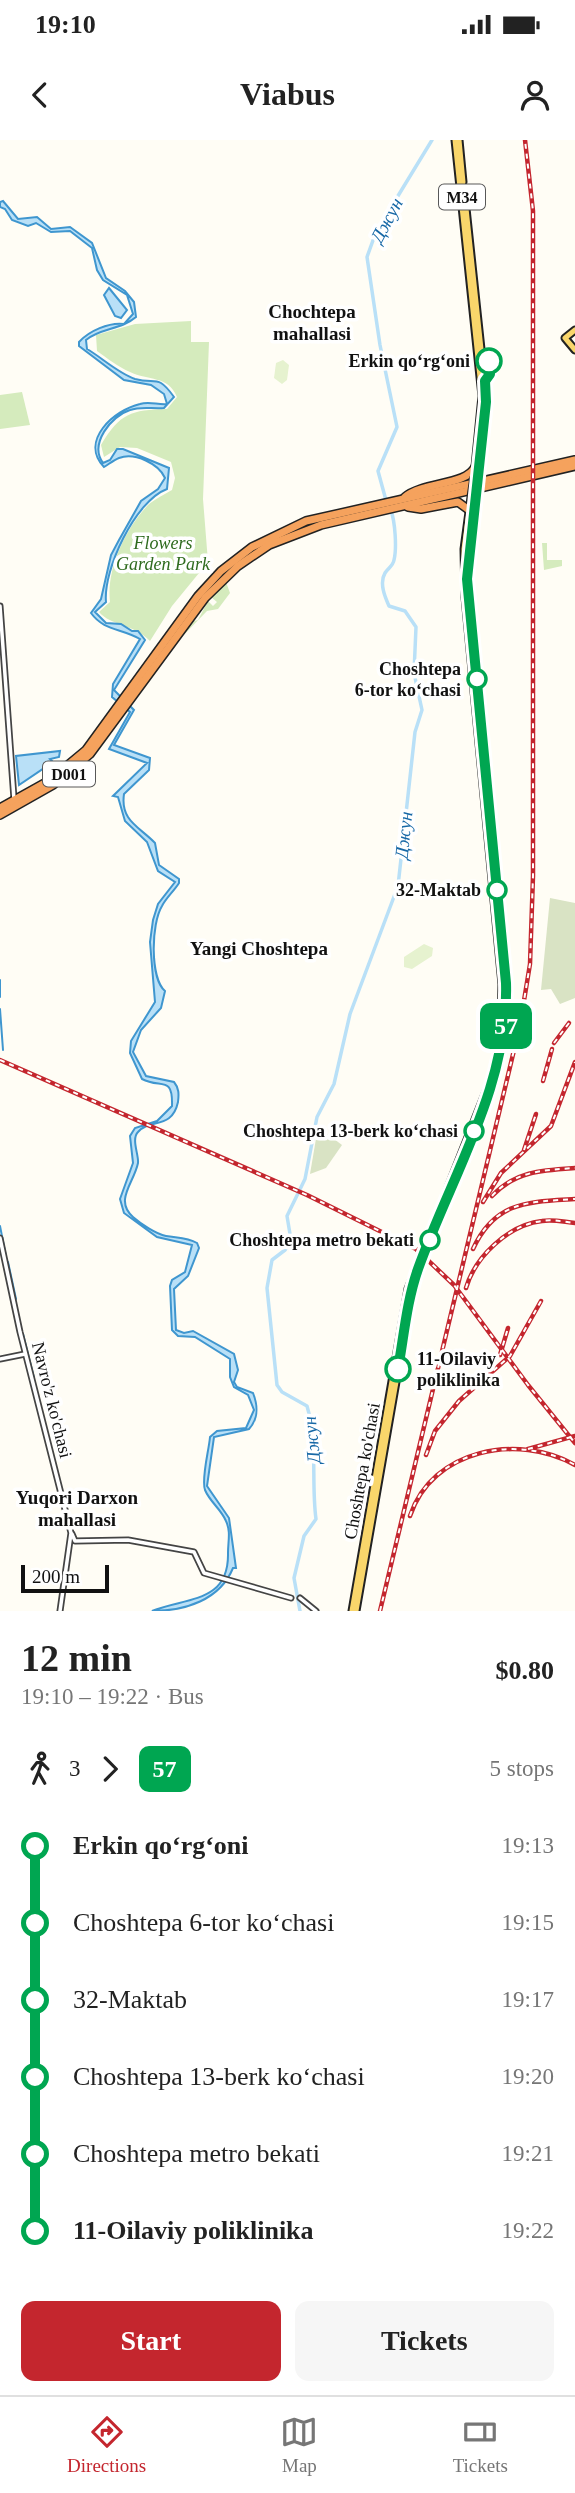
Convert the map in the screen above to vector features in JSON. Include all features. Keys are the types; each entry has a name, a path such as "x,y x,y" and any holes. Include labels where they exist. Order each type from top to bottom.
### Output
{"highway":[{"path":"403,503 575,460"},
{"path":"403,503 575,466"},
{"path":"403,503 421,487 468,476 475,467"},
{"path":"403,503 421,509 473,498"},
{"path":"458,502 469,510"},
{"name":"D001","path":"0,816 53,786 95,744 214,578 241,554 279,531 403,503"},
{"name":"D001","path":"0,808 56,776 95,744"}],"main road":[{"name":"Choshtepa ko'chasi","path":"457,140 486,396 467,561 470,631"},
{"name":"Choshtepa ko'chasi","path":"470,254 482,396 476,477"},
{"path":"575,330 565,338 575,350"},
{"name":"Choshtepa ko'chasi","path":"354,1611 408,1289 421,1249 486,1094 505,1004 464,562 469,510 473,498"}],"street":[{"path":"0,606 15,801"},
{"name":"Navro'z ko'chasi","path":"0,1238 71,1533 72,1541 60,1611"},
{"path":"0,1359 26,1354"},
{"path":"72,1541 128,1540 196,1553 204,1573 290,1598"},
{"path":"300,1598 316,1611"}],"green space":[{"name":"Flowers Garden Park","path":"191,321 191,342 209,342 203,499 208,562 172,606 150,641 137,631 104,617 99,612 110,602 114,563 132,525 148,505 172,490 175,478 171,462 137,448 120,447 104,457 101,445 114,426 128,415 167,409 177,397 163,382 126,370 97,351 96,335 135,324"},
{"path":"283,360 289,365 287,380 282,384 274,378 276,363"},
{"path":"22,392 30,425 0,429 0,395"},
{"path":"542,543 547,543 547,560 562,560 562,566 544,570"},
{"path":"226,582 230,593 218,609 207,611 175,644 190,622 198,620 208,601 213,606 217,602 211,597"},
{"path":"550,898 575,903 575,998 560,1004 551,989 541,990"},
{"path":"424,944 433,948 432,956 412,969 404,967 404,957"},
{"path":"318,1127 342,1145 326,1168 310,1174"}],"water":[{"path":"3,201 18,219 37,217 51,229 70,227 92,243 106,278 125,291 134,302 136,317 124,324 133,314 127,295 103,280 97,270 92,248 70,231 51,232 36,223 28,226 12,220 5,209 0,207 0,202"},
{"path":"109,288 127,310 121,318 115,316 104,295"},
{"path":"124,324 86,340 87,349 135,379 160,382 174,397 164,408 138,408 123,413 109,424 100,439 99,448 103,463 110,460 117,449 123,449 169,468 167,489 144,507 123,538 106,588 106,602 95,612 106,623 121,624 132,631 138,631 145,640 114,690 134,710 114,745 150,758 149,770 124,794 125,811 132,823 155,843 159,865 179,879 158,914 154,937 157,975 165,991 161,1008 141,1030 133,1052 146,1076 174,1082 178,1091 178,1102 171,1117 148,1125 136,1135 138,1163 125,1204 133,1217 153,1231 197,1243 199,1248 188,1276 174,1289 176,1330 184,1333 193,1331 234,1354 238,1370 234,1382 237,1387 253,1393 257,1412 249,1429 214,1437 207,1486 229,1518 236,1568 233,1568 220,1588 200,1602 177,1609 152,1611 204,1596 214,1590 221,1581 226,1569 229,1533 224,1517 207,1494 204,1485 210,1437 217,1431 246,1428 254,1410 248,1395 234,1387 230,1377 230,1359 195,1337 178,1336 172,1330 170,1286 172,1280 185,1272 192,1245 157,1237 124,1213 120,1199 133,1163 130,1136 135,1128 157,1121 172,1106 168,1086 142,1079 130,1053 131,1041 155,1002 150,942 153,920 158,904 175,882 158,871 147,842 125,821 118,797 113,796 147,763 109,749 130,712 112,697 113,684 140,639 101,623 91,613 101,599 111,555 119,540 141,501 158,489 165,478 158,468 139,458 119,458 104,467 97,457 95,447 103,428 130,407 143,403 167,404 164,394 151,385 124,380 79,346 83,338 106,326"},
{"path":"60,751 59,757 50,759 53,762 19,785 16,756"}],"waterway":[{"name":"Джун","path":"387,504 378,471 397,427 380,345 367,257 376,232 432,140"},
{"name":"Джун","path":"300,1611 294,1578 304,1536 316,1519 312,1434 307,1406 282,1392 277,1385 267,1288 272,1260 285,1250 291,1240 287,1216 305,1179 317,1117 334,1084 350,1014 398,886 415,732 422,710 414,673 416,627 405,611 389,606 383,590 383,577 393,564 395,555 391,511"},
{"path":"0,980 0,997"},
{"path":"0,1009 3,1050"},
{"path":"0,1226 6,1257"},
{"path":"8,1262 16,1299"},
{"path":"23,1334 34,1378"}],"railway":[{"path":"380,1611 520,1025 530,964 533,876 533,211 525,140"},
{"path":"554,1043 569,1023"},
{"path":"543,1081 552,1049"},
{"path":"0,1060 307,1195 416,1249 454,1285 575,1443"},
{"path":"483,1202 501,1173 551,1126 575,1062"},
{"path":"524,1150 536,1114"},
{"path":"492,1196 510,1181 530,1173 575,1168"},
{"path":"473,1249 492,1221 515,1207 542,1201 575,1199"},
{"path":"466,1288 470,1276 485,1254 505,1236 529,1224 546,1220 575,1223"},
{"path":"426,1455 435,1431 459,1401 510,1356 541,1301"},
{"path":"500,1355 508,1328"},
{"path":"528,1449 575,1436"},
{"path":"410,1516 421,1493 437,1475 457,1462 479,1453 504,1449 528,1450 552,1455 575,1465"}],"bus line":[{"name":"57","path":"398,1369 408,1307 418,1270 490,1095 505,1030 506,983 467,579 468,549 486,402 485,381 490,374 489,361"}],"place":[{"name":"Erkin qoʻrgʻoni","path":"489,361"},
{"name":"Choshtepa 6-tor koʻchasi","path":"477,679"},
{"name":"32-Maktab","path":"497,890"},
{"name":"Choshtepa 13-berk koʻchasi","path":"474,1131"},
{"name":"Choshtepa metro bekati","path":"430,1240"},
{"name":"11-Oilaviy poliklinika","path":"398,1369"}],"district":[{"name":"Chochtepa mahallasi","path":"312,322"},
{"name":"Yangi Choshtepa","path":"259,948"},
{"name":"Yuqori Darxon mahallasi","path":"77,1508"}]}
